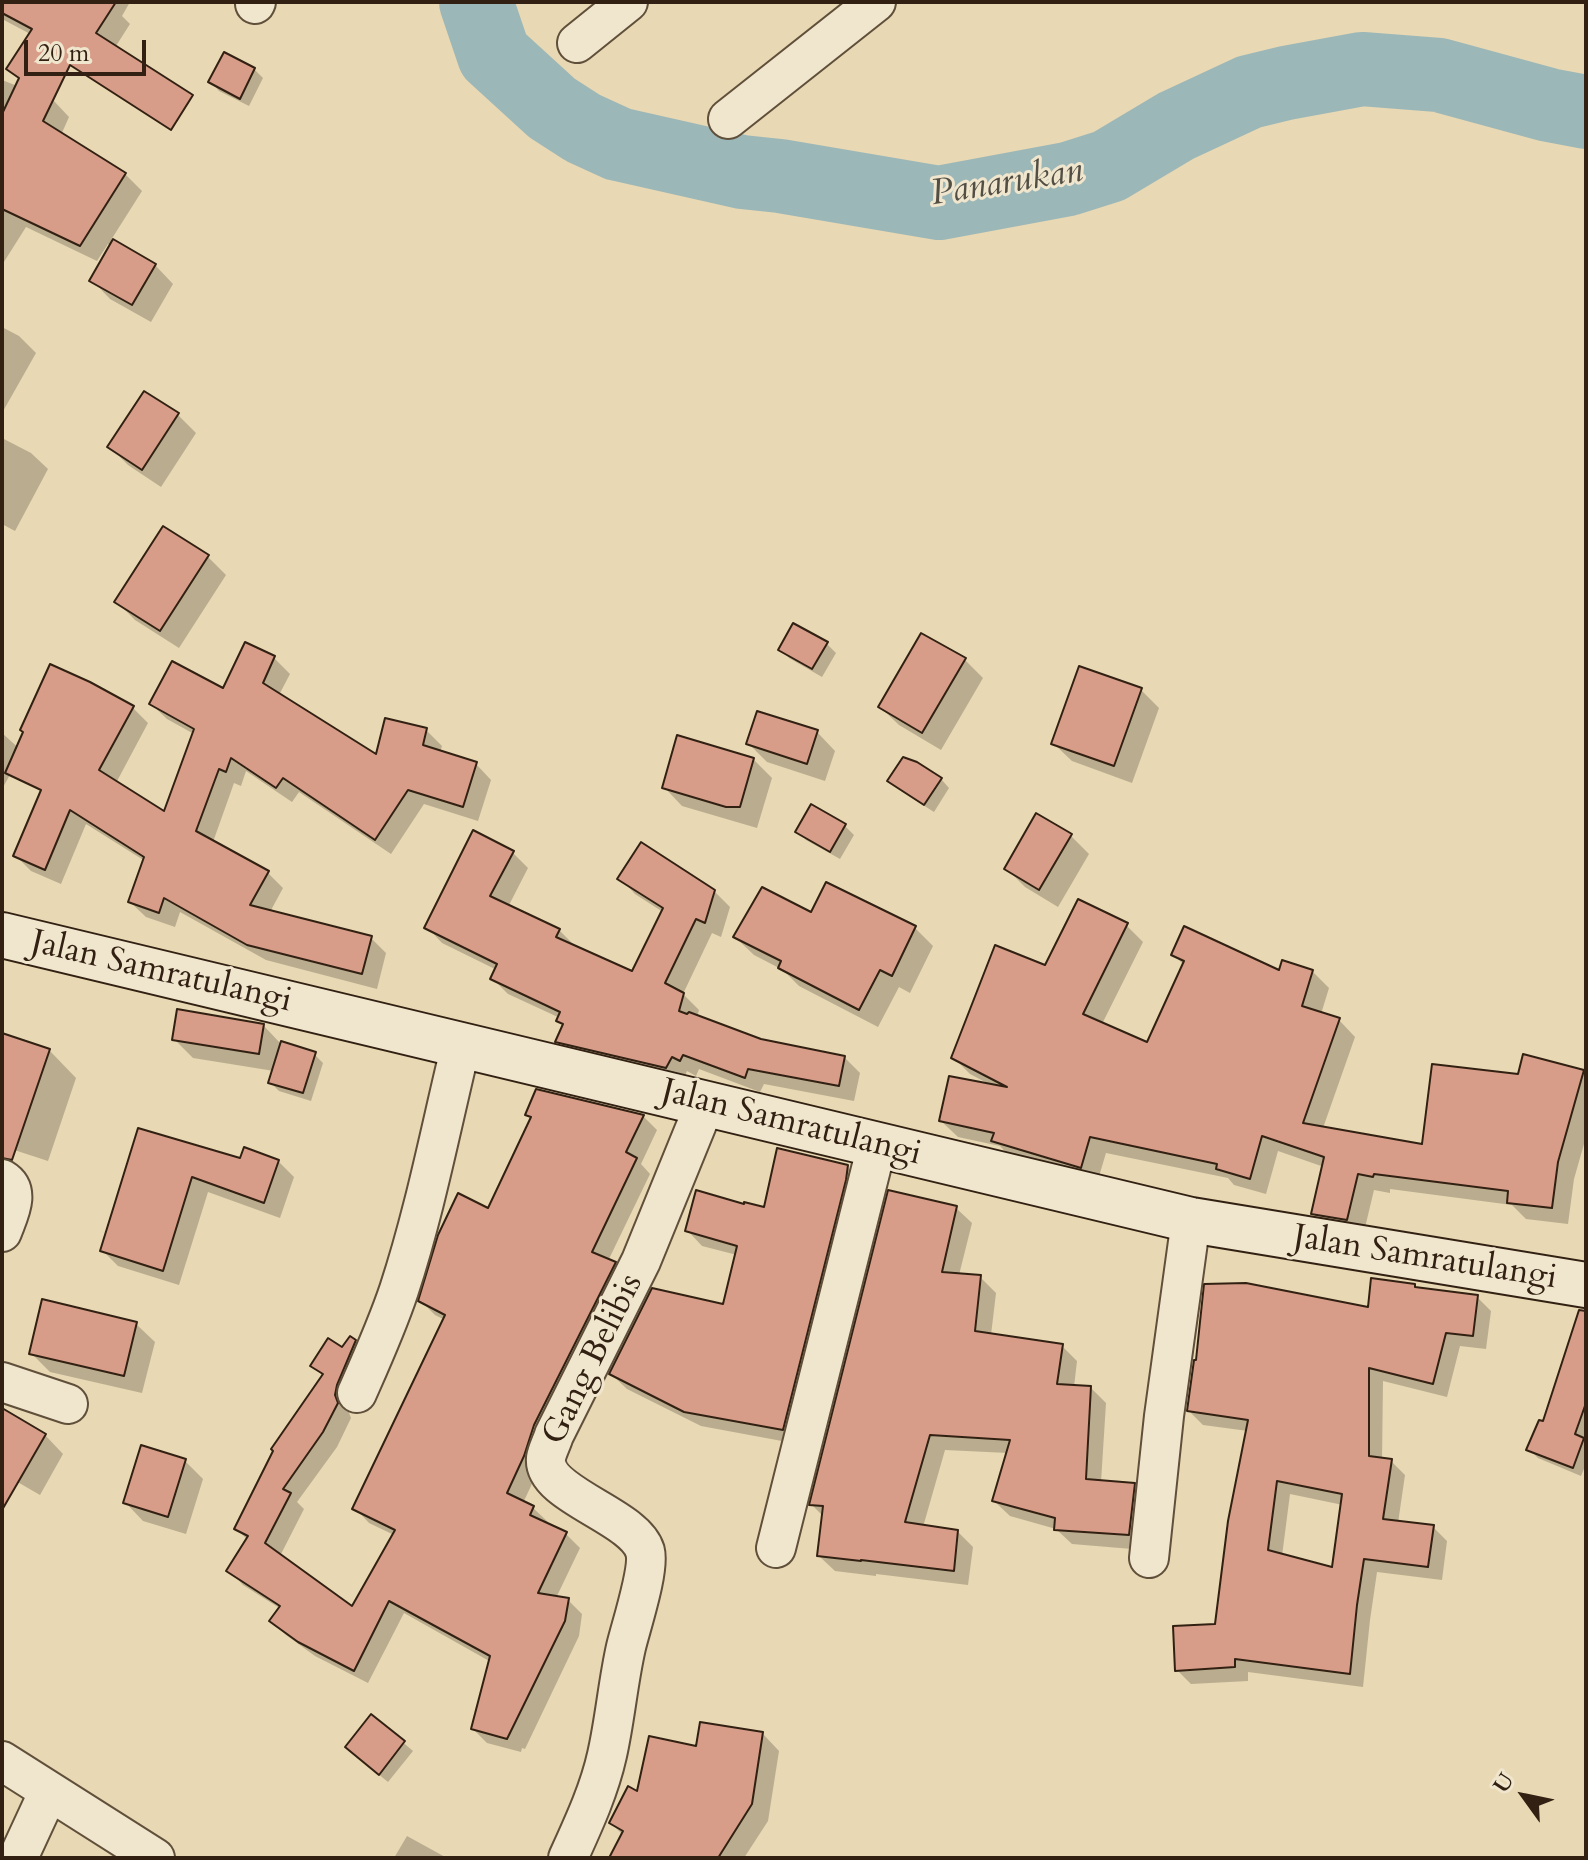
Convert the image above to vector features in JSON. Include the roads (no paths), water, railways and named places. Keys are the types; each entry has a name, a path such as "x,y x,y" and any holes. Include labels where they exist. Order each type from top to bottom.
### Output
{"main road":[{"name":"Jalan Samratulangi","path":"2,935 1191,1220 1586,1285"}],"street":[{"path":"577,43 628,2"},
{"path":"728,119 876,2"},
{"path":"357,1393 400,1289 461,1045"},
{"name":"Gang Belibis","path":"568,1858 607,1757 625,1653 646,1569 644,1550 632,1533 564,1488 550,1475 546,1460 554,1435 641,1261 705,1104"},
{"path":"776,1548 877,1145"},
{"path":"2,1179 10,1183 13,1191 2,1232"},
{"path":"1149,1558 1164,1416 1191,1220"},
{"path":"2,1382 68,1404"},
{"path":"2,1761 155,1858"},
{"path":"18,1858 49,1791"}],"waterway":[{"name":"Panarukan","path":"476,2 494,55 552,108 583,128 618,144 742,172 939,203 1068,179 1109,166 1176,126 1249,92 1362,69 1439,75 1586,112"}]}
